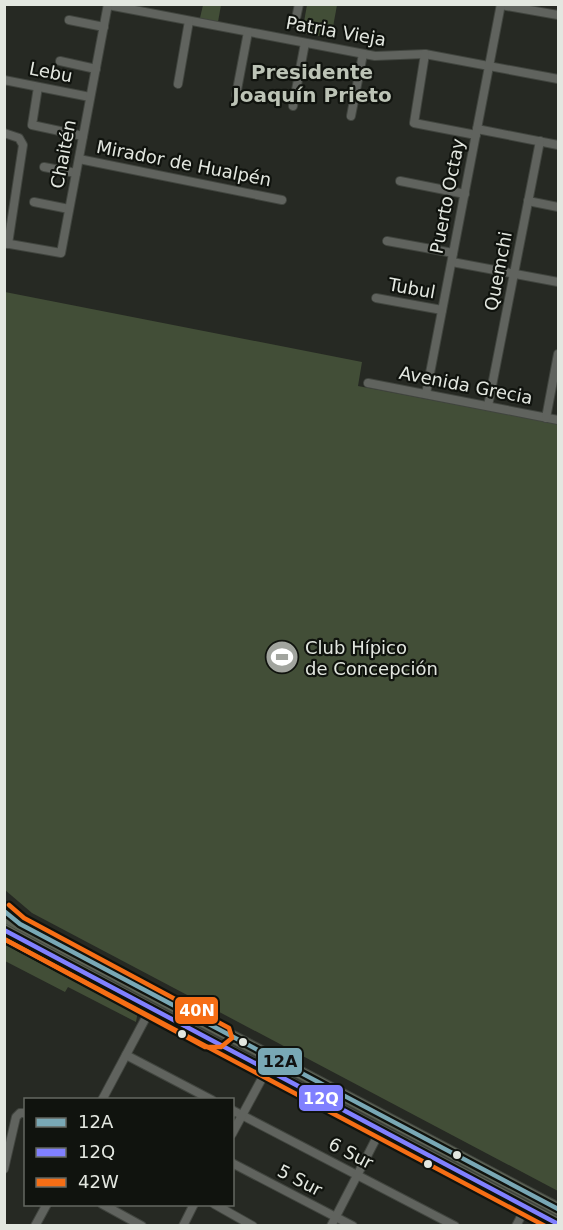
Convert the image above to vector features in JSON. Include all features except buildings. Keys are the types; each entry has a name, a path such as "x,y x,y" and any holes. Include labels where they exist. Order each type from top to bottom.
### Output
{"main road":[{"path":"4,910 20,924"},
{"path":"4,916 529,1201 558,1224"},
{"path":"4,930 381,1131 529,1201 558,1209"},
{"path":"4,934 30,943"},
{"path":"266,1071 273,1067 284,1066"},
{"path":"529,1201 558,1202"}],"street":[{"path":"295,23 299,4"},
{"name":"Patria Vieja","path":"108,5 363,54 391,57 425,54 558,80"},
{"name":"Chaitén","path":"6,243 61,253 108,5"},
{"path":"501,5 558,15"},
{"name":"Puerto Octay","path":"426,394 501,5"},
{"path":"69,20 104,27"},
{"path":"178,84 189,21"},
{"path":"236,95 248,32"},
{"path":"293,106 305,43"},
{"path":"351,117 363,54"},
{"path":"425,54 414,123 558,145"},
{"path":"60,61 96,69"},
{"name":"Lebu","path":"4,80 90,97"},
{"path":"38,87 32,125 83,136"},
{"path":"4,133 19,138 23,145 6,243"},
{"name":"Quemchi","path":"488,406 540,141"},
{"name":"Mirador de Hualpén","path":"79,159 282,200"},
{"path":"44,167 76,173"},
{"path":"400,181 465,194"},
{"path":"528,201 558,207"},
{"path":"34,202 69,209"},
{"path":"387,241 514,274 558,282"},
{"name":"Tubul","path":"376,298 442,310"},
{"path":"546,418 558,354"},
{"name":"Avenida Grecia","path":"368,383 558,420"},
{"path":"105,1098 151,1008"},
{"path":"126,1055 208,1098"},
{"path":"234,1131 266,1071"},
{"name":"6 Sur","path":"234,1111 454,1226"},
{"path":"4,1169 23,1113"},
{"path":"330,1226 381,1131"},
{"name":"5 Sur","path":"234,1164 353,1226"},
{"path":"516,1226 529,1201"},
{"path":"38,1224 46,1206"},
{"path":"106,1206 142,1226"},
{"path":"183,1226 193,1206"},
{"path":"218,1206 253,1226"}],"green space":[{"path":"203,5 221,5 218,22 200,18"},
{"path":"307,5 337,5 331,38 302,33"},
{"name":"Club Hípico de Concepción","path":"5,292 362,362 358,386 558,424 558,1191 32,913 5,890"},
{"path":"4,942 25,948 83,978 138,1011 136,1022 68,987 65,992 5,961"}],"transit line":[{"name":"40N","path":"4,939 205,1047 221,1047 232,1038 229,1028 24,918 9,905"},
{"name":"12A","path":"4,911 20,924 558,1209"},
{"name":"12Q","path":"4,930 558,1224"},
{"name":"42W","path":"4,939 545,1226"}],"place":[{"name":"Club Hípico de Concepción","path":"282,657"}],"district":[{"name":"Presidente Joaquín Prieto","path":"312,84"}]}
